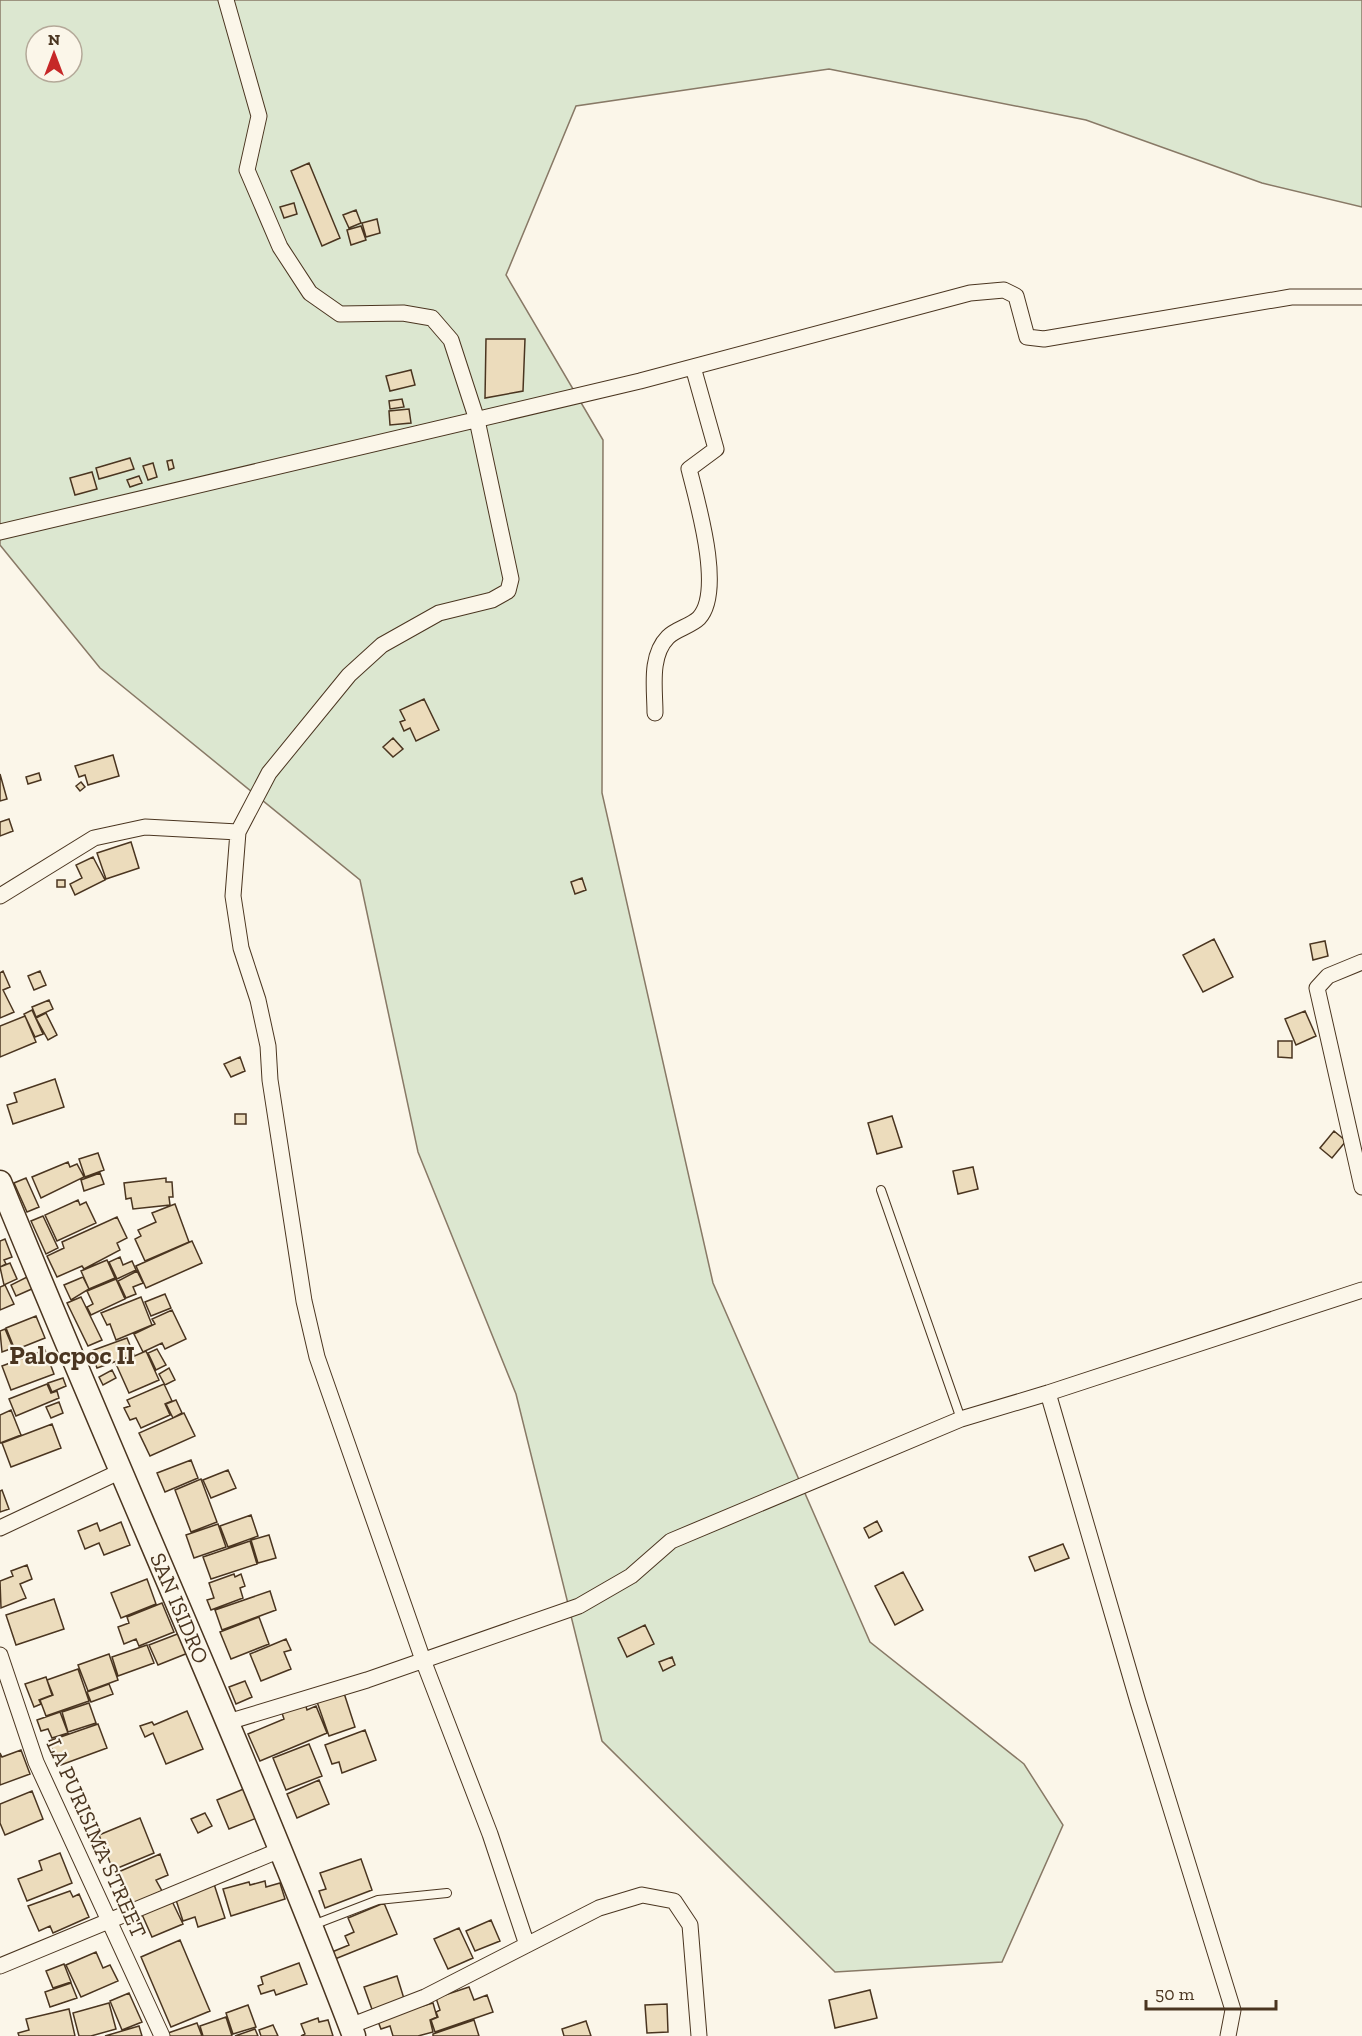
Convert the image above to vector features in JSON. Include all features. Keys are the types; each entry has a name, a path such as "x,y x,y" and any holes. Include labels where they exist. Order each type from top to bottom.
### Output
{"street":[{"path":"226,0 259,116 247,170 280,247 310,293 340,314 403,313 432,318 451,340 477,420 511,579 507,591 492,600 439,613 382,645 349,675 269,773 238,832 233,896 242,948 258,1000 268,1046 270,1080 304,1301 317,1357 423,1660 490,1834 527,1945"},
{"path":"0,532 693,367 970,293 1004,290 1016,296 1027,337 1044,339 1291,297 1362,297"},
{"path":"655,713 655,663 667,638 699,618 708,602 708,540 689,469 716,449 693,367"},
{"path":"0,896 94,837 145,827 238,832"},
{"path":"1362,962 1328,976 1317,988 1362,1187"},
{"name":"SAN ISIDRO","path":"0,1182 228,1722 352,2031"},
{"path":"228,1722 423,1660 579,1606 631,1576 671,1541 961,1419 1048,1393 1362,1290"},
{"path":"1048,1393 1138,1702 1233,2010 1228,2036"},
{"path":"0,1528 121,1471"},
{"name":"LA PURISIMA STREET","path":"1,1662 36,1762 162,2036"},
{"path":"0,1966 280,1850"},
{"path":"352,2031 425,1997 598,1908 642,1895 674,1901 690,1925 699,2036"}],"lane":[{"path":"881,1190 961,1419"},
{"path":"311,1925 378,1900 447,1893"}],"green space":[{"path":"0,0 1362,0 1362,207 1262,183 1086,120 829,69 576,106 506,275 603,440 602,793 713,1283 870,1642 1024,1764 1063,1825 1002,1962 835,1972 602,1741 516,1394 418,1152 360,880 100,668 0,545"}],"building":[{"path":"309,163 340,238 322,246 291,171"},
{"path":"294,203 297,214 284,218 280,207"},
{"path":"356,210 361,223 349,228 343,215"},
{"path":"377,219 380,233 366,237 362,223"},
{"path":"361,226 366,240 351,245 347,230"},
{"path":"486,339 525,339 523,391 485,398"},
{"path":"411,370 415,385 390,391 386,376"},
{"path":"402,399 404,407 390,409 389,401"},
{"path":"409,409 411,423 390,425 389,411"},
{"path":"130,458 134,469 99,479 96,468"},
{"path":"172,460 174,468 169,470 167,461"},
{"path":"153,463 157,477 148,480 143,466"},
{"path":"92,472 97,489 75,495 70,478"},
{"path":"139,476 142,483 130,487 127,480"},
{"path":"424,699 439,730 416,741 410,728 404,731 400,722 405,720 400,710"},
{"path":"393,738 403,749 393,757 383,747"},
{"path":"113,755 119,776 88,785 85,775 79,777 75,766"},
{"path":"39,773 41,780 28,784 26,777"},
{"path":"0,774 7,799 0,801"},
{"path":"81,782 85,787 80,791 76,786"},
{"path":"9,819 13,831 0,836 0,822"},
{"path":"131,842 139,868 106,879 97,853"},
{"path":"93,857 105,880 75,895 70,884 82,878 76,865"},
{"path":"582,878 586,890 575,894 571,882"},
{"path":"57,880 65,880 65,887 57,887"},
{"path":"1214,939 1233,977 1203,992 1183,955"},
{"path":"1325,941 1328,956 1313,960 1310,944"},
{"path":"3,971 10,987 3,990 14,1012 0,1018 0,973"},
{"path":"40,971 46,985 34,990 28,976"},
{"path":"49,1000 53,1009 36,1017 32,1007"},
{"path":"32,1010 43,1034 35,1037 24,1014"},
{"path":"1305,1011 1316,1036 1296,1045 1285,1019"},
{"path":"46,1013 57,1035 48,1040 36,1018"},
{"path":"25,1016 36,1042 0,1057 0,1026"},
{"path":"1278,1041 1292,1041 1292,1058 1278,1057"},
{"path":"240,1057 245,1071 231,1077 224,1064"},
{"path":"55,1079 64,1107 13,1124 7,1105 17,1102 14,1093"},
{"path":"235,1114 246,1114 246,1124 235,1124"},
{"path":"892,1116 902,1147 877,1154 868,1123"},
{"path":"1334,1131 1346,1141 1332,1158 1320,1148"},
{"path":"98,1153 104,1170 85,1177 79,1159"},
{"path":"68,1162 70,1167 77,1164 84,1177 41,1198 32,1177"},
{"path":"973,1167 978,1189 958,1194 953,1171"},
{"path":"100,1173 104,1184 84,1191 81,1180"},
{"path":"26,1178 39,1207 27,1212 14,1183"},
{"path":"166,1178 166,1182 172,1182 173,1197 169,1197 170,1205 133,1209 131,1198 126,1199 124,1183"},
{"path":"78,1200 80,1205 86,1202 96,1223 57,1241 45,1215"},
{"path":"175,1204 189,1242 145,1261 135,1239 141,1236 138,1230 156,1222 152,1213"},
{"path":"43,1216 58,1248 46,1254 31,1221"},
{"path":"117,1217 127,1238 117,1243 120,1250 84,1269 82,1266 57,1277 47,1256 64,1248 62,1242"},
{"path":"5,1239 12,1257 4,1260 6,1264 0,1267 0,1241"},
{"path":"192,1241 202,1263 146,1288 136,1266"},
{"path":"120,1257 123,1265 132,1261 136,1270 117,1279 109,1262"},
{"path":"107,1260 115,1278 89,1289 81,1271"},
{"path":"10,1263 17,1279 4,1285 0,1267"},
{"path":"137,1271 143,1283 133,1287 136,1294 126,1298 118,1281"},
{"path":"29,1276 34,1288 16,1296 11,1285"},
{"path":"83,1277 89,1289 71,1300 64,1285"},
{"path":"116,1279 125,1299 91,1315 87,1307 93,1304 87,1291"},
{"path":"5,1285 14,1304 0,1310 0,1287"},
{"path":"165,1294 171,1308 151,1316 145,1302"},
{"path":"81,1297 102,1340 88,1346 67,1303"},
{"path":"141,1297 152,1325 116,1340 110,1324 107,1325 101,1313"},
{"path":"172,1310 186,1339 165,1349 162,1343 143,1352 134,1334 155,1324 152,1319"},
{"path":"36,1316 45,1338 15,1350 6,1328"},
{"path":"5,1329 13,1348 2,1352 0,1331"},
{"path":"127,1338 134,1355 97,1368 91,1351"},
{"path":"157,1349 166,1365 156,1370 148,1353"},
{"path":"45,1350 54,1374 11,1390 2,1366"},
{"path":"146,1351 159,1380 129,1393 116,1364"},
{"path":"169,1368 175,1380 165,1385 159,1374"},
{"path":"112,1370 116,1378 103,1385 99,1377"},
{"path":"63,1378 66,1386 52,1392 48,1383"},
{"path":"47,1384 51,1393 57,1391 59,1398 16,1416 9,1399"},
{"path":"164,1384 172,1401 165,1404 170,1415 141,1428 136,1418 130,1420 124,1408 130,1406 127,1400"},
{"path":"176,1400 182,1413 173,1418 166,1404"},
{"path":"59,1402 63,1413 51,1418 46,1407"},
{"path":"11,1410 21,1435 0,1443 0,1415"},
{"path":"184,1413 195,1436 150,1456 139,1433"},
{"path":"52,1424 61,1448 11,1467 2,1443"},
{"path":"191,1460 198,1478 165,1492 157,1473"},
{"path":"228,1470 236,1488 211,1498 203,1480"},
{"path":"201,1479 217,1522 191,1532 175,1490"},
{"path":"2,1490 9,1509 0,1512 0,1491"},
{"path":"251,1515 258,1536 228,1547 220,1526"},
{"path":"877,1521 882,1531 869,1538 864,1528"},
{"path":"121,1522 130,1545 104,1555 99,1543 85,1549 78,1531 97,1523 100,1531"},
{"path":"218,1524 226,1547 194,1558 186,1535"},
{"path":"269,1535 276,1558 258,1563 251,1540"},
{"path":"250,1541 257,1564 211,1579 203,1557"},
{"path":"1063,1544 1069,1558 1035,1571 1029,1557"},
{"path":"27,1565 32,1579 20,1584 26,1598 1,1608 0,1581 13,1576 11,1571"},
{"path":"903,1572 923,1610 895,1625 875,1586"},
{"path":"234,1574 235,1577 241,1574 245,1586 240,1588 243,1598 211,1610 207,1600 214,1598 209,1583"},
{"path":"147,1579 156,1604 121,1618 111,1593"},
{"path":"270,1591 276,1610 222,1630 215,1610"},
{"path":"54,1599 64,1629 16,1645 6,1615"},
{"path":"162,1603 174,1632 139,1646 136,1639 124,1644 118,1627 129,1623 127,1617"},
{"path":"259,1617 269,1644 231,1659 220,1632"},
{"path":"645,1625 654,1644 627,1657 618,1638"},
{"path":"180,1633 188,1653 158,1665 149,1645"},
{"path":"286,1639 291,1650 284,1652 291,1669 261,1681 250,1654"},
{"path":"147,1645 154,1663 118,1676 112,1657"},
{"path":"109,1654 118,1680 88,1691 78,1665"},
{"path":"672,1657 675,1665 663,1671 659,1662"},
{"path":"78,1669 89,1701 46,1716 40,1700 53,1695 47,1680"},
{"path":"46,1677 52,1695 39,1700 41,1704 34,1707 25,1684"},
{"path":"245,1681 252,1697 236,1704 229,1687"},
{"path":"109,1684 113,1694 91,1702 87,1692"},
{"path":"343,1690 355,1727 329,1736 316,1699"},
{"path":"89,1703 96,1723 68,1732 62,1712"},
{"path":"305,1703 307,1710 316,1706 327,1733 260,1761 248,1734 284,1719 282,1713"},
{"path":"187,1711 203,1749 166,1764 153,1733 145,1737 140,1726 152,1722 154,1725"},
{"path":"60,1712 68,1733 52,1738 48,1729 41,1731 37,1720"},
{"path":"98,1724 107,1748 58,1766 49,1741"},
{"path":"365,1730 376,1760 342,1773 339,1762 332,1764 325,1745"},
{"path":"309,1744 322,1776 286,1790 273,1758"},
{"path":"21,1750 30,1774 0,1785 0,1753 2,1757"},
{"path":"319,1780 329,1804 297,1818 287,1794"},
{"path":"246,1788 259,1817 229,1829 217,1800"},
{"path":"32,1791 43,1819 5,1835 0,1823 0,1804"},
{"path":"205,1813 212,1826 198,1833 191,1819"},
{"path":"140,1818 154,1853 113,1870 99,1835"},
{"path":"60,1853 72,1883 27,1901 18,1879 42,1870 39,1861"},
{"path":"160,1854 168,1875 156,1880 162,1891 130,1905 116,1873"},
{"path":"361,1859 372,1890 325,1908 319,1891 326,1889 320,1873"},
{"path":"265,1881 266,1887 280,1883 285,1899 231,1916 223,1889 249,1882 250,1885"},
{"path":"214,1884 225,1918 198,1927 195,1917 183,1921 175,1897"},
{"path":"70,1891 73,1897 79,1894 89,1917 53,1933 50,1926 39,1931 28,1906"},
{"path":"170,1897 183,1924 152,1937 140,1910"},
{"path":"384,1903 397,1934 335,1959 332,1952 349,1945 345,1936 354,1932 348,1918"},
{"path":"491,1920 500,1941 475,1951 466,1931"},
{"path":"459,1928 473,1958 448,1969 434,1939"},
{"path":"180,1940 210,2011 171,2027 141,1957"},
{"path":"96,1952 103,1968 110,1965 118,1981 81,1997 66,1965"},
{"path":"299,1963 307,1984 276,1995 274,1990 261,1994 258,1986 263,1984 261,1977"},
{"path":"64,1964 71,1982 53,1988 46,1971"},
{"path":"397,1976 405,2002 373,2012 364,1987"},
{"path":"71,1983 77,1998 50,2007 45,1992"},
{"path":"469,1987 474,2000 487,1995 493,2012 435,2032 431,2020 438,2017 436,2012 440,2010 436,1998"},
{"path":"870,1990 877,2018 835,2028 829,2000"},
{"path":"129,1993 142,2022 122,2030 110,2001"},
{"path":"109,2003 116,2029 91,2036 79,2036 73,2013"},
{"path":"433,2003 437,2017 430,2020 433,2032 418,2036 393,2036 390,2026 381,2029 377,2019"},
{"path":"667,2004 668,2032 647,2033 645,2005"},
{"path":"248,2005 256,2027 233,2034 226,2013"},
{"path":"69,2009 75,2036 19,2036 18,2033 29,2030 26,2019"},
{"path":"226,2017 232,2036 203,2036 200,2026"},
{"path":"318,2018 319,2022 328,2020 333,2036 301,2036 305,2034 301,2024"},
{"path":"474,2020 479,2036 433,2036 433,2034"},
{"path":"586,2021 591,2036 564,2036 562,2029"},
{"path":"197,2023 202,2036 169,2036 168,2033"},
{"path":"273,2025 278,2036 261,2036 259,2030"},
{"path":"139,2026 142,2036 105,2036"},
{"path":"255,2029 258,2036 235,2036"}],"district":[{"name":"Palocpoc II","path":"72,1355"}]}
